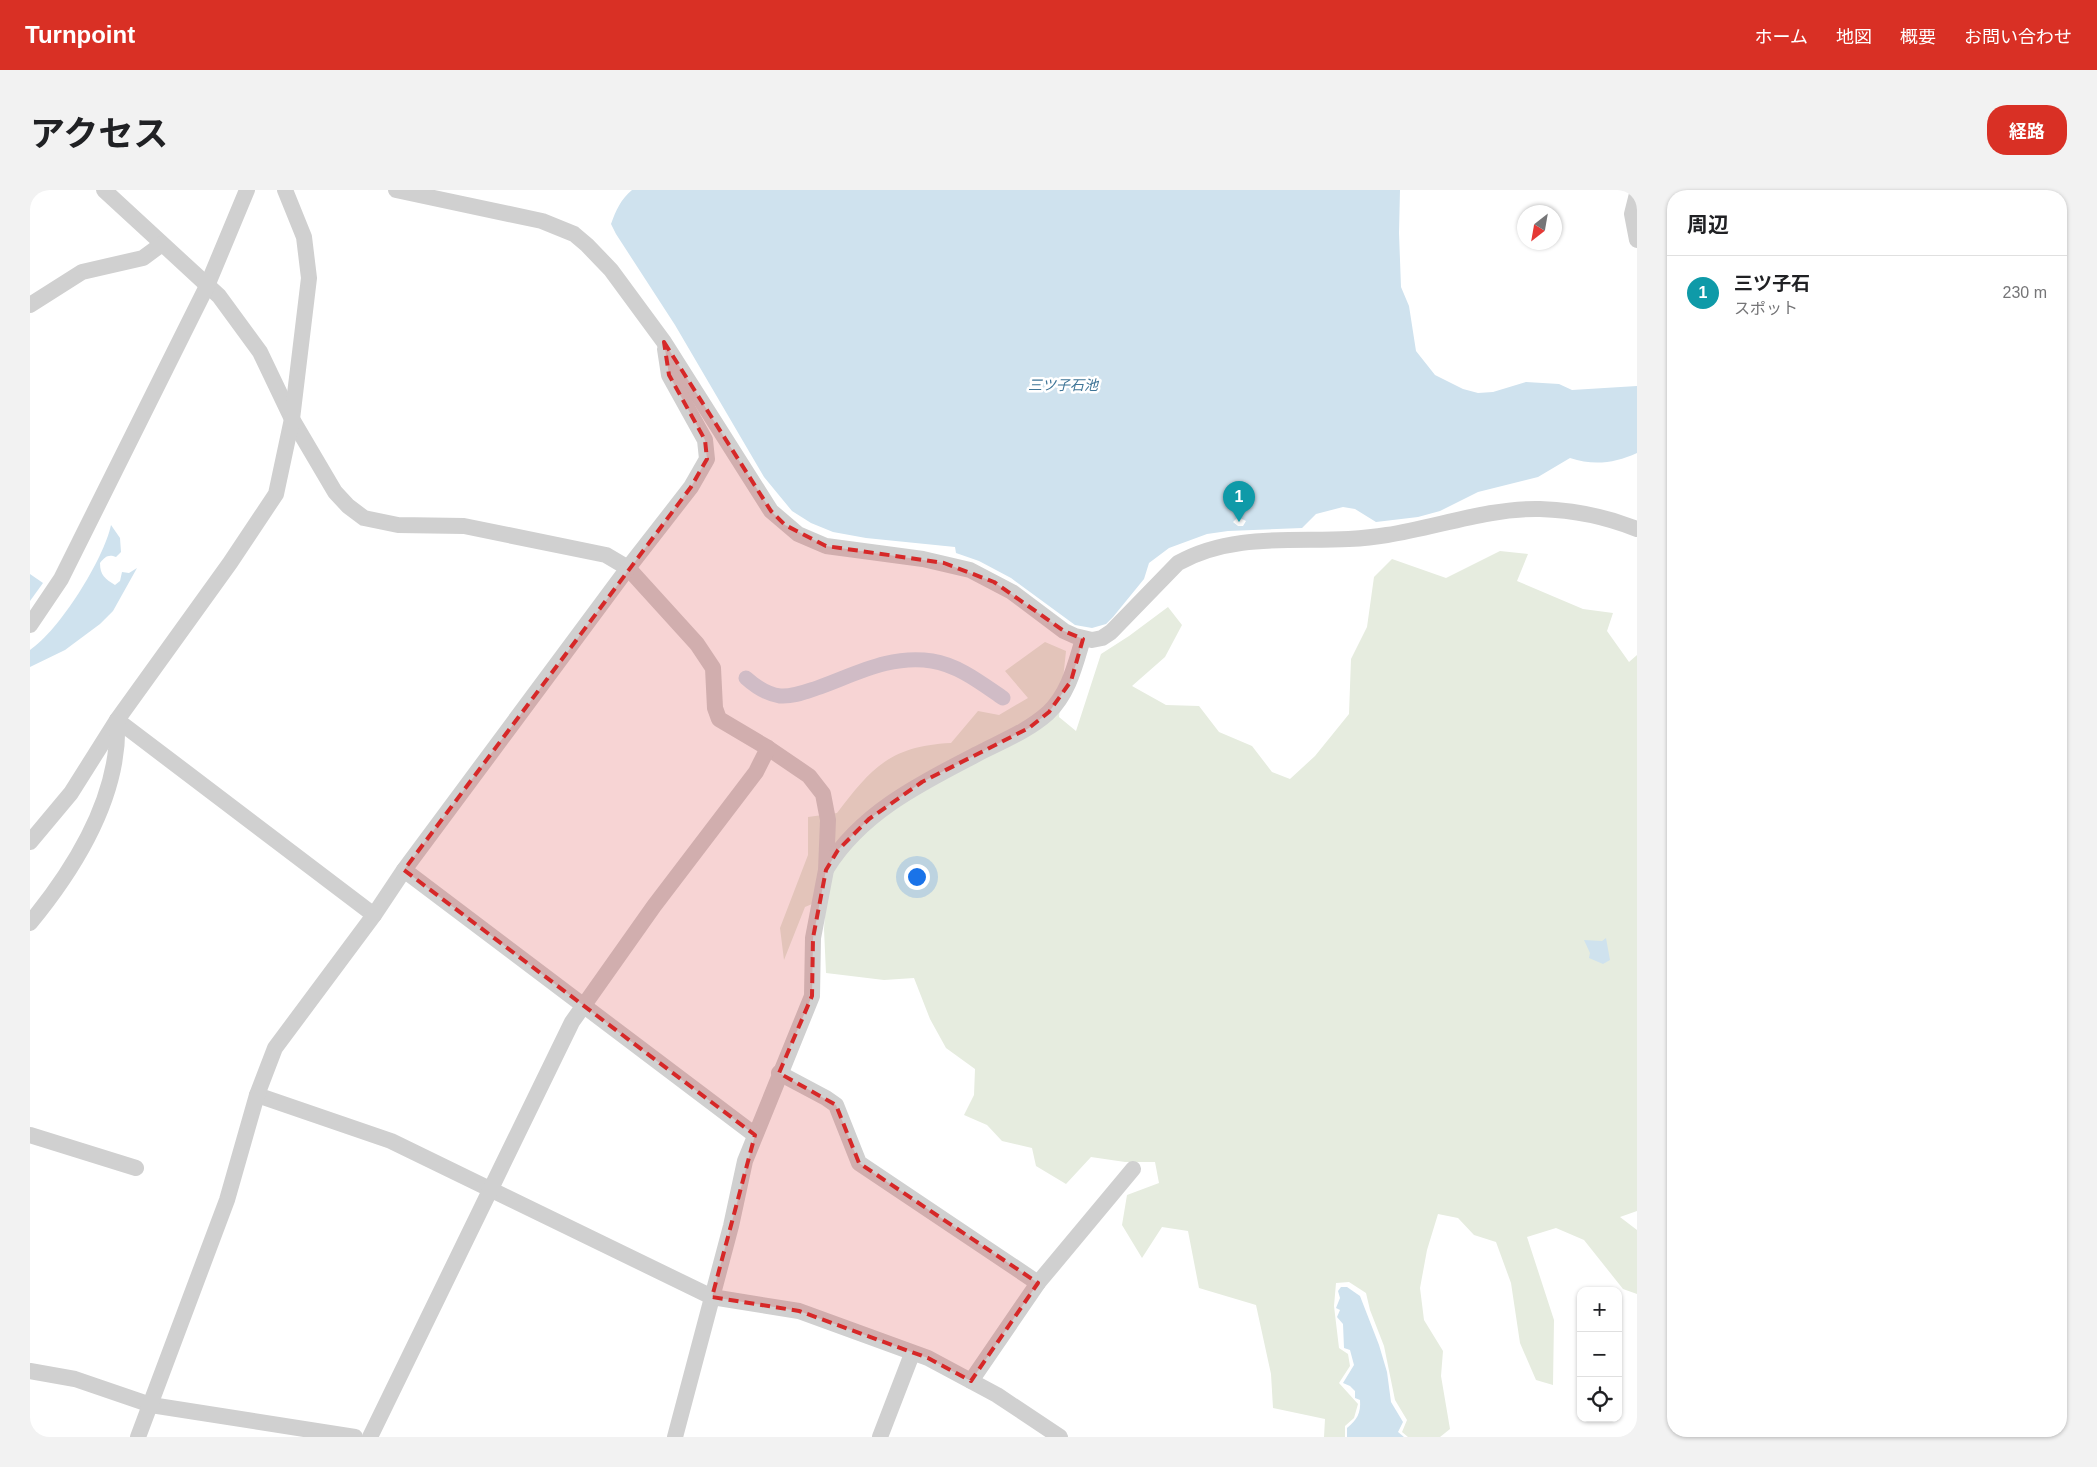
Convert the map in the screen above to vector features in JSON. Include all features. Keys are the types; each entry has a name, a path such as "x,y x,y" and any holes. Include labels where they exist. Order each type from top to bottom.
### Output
{"street":[{"path":"104,190 219,296 260,352 292,420 335,492 364,518 398,525 464,526 606,555 628,568 697,644 713,668 715,708 720,719 809,776 823,794 828,820 826,870 813,938 812,996 779,1073 745,1161 731,1226 675,1437"},
{"path":"30,625 61,579 207,286 247,190"},
{"path":"30,842 71,793 116,720 230,563 276,494 292,420 309,278 304,237 285,190"},
{"path":"396,190 542,221 574,234 587,245 611,270 664,342 770,511 792,530 811,541 826,546 923,558 970,570 1012,592 1064,631 1083,639 1102,638 1111,632 1125,620 1178,563 1223,545 1248,542 1386,536 1511,510 1571,512 1620,522 1637,529"},
{"path":"1637,194 1632,214 1637,240"},
{"path":"30,305 82,272 143,258 162,244"},
{"path":"138,1437 227,1200 257,1095 275,1048 374,916 404,870 628,568 691,487 707,459 705,440 669,375 664,342"},
{"path":"826,870 838,850 868,819 922,782 1028,728 1049,712 1071,681 1083,639"},
{"path":"116,720 374,916"},
{"path":"30,922 51,897 86,844 103,802 114,757 118,740 116,720"},
{"path":"370,1437 582,1005 756,772 768,748"},
{"path":"404,870 755,1135"},
{"path":"779,1073 836,1105 859,1163 1038,1283"},
{"path":"257,1095 391,1141 712,1297 799,1311 912,1354 928,1358 998,1395 1060,1437"},
{"path":"30,1135 136,1168"},
{"path":"971,1381 1038,1283 1133,1169"},
{"path":"880,1437 912,1354"},
{"path":"30,1371 75,1379 151,1405 355,1437"}],"highlighted area":[{"path":"664,342 771,511 785,525 826,546 944,563 994,582 1064,631 1083,639 1071,681 1049,712 1029,728 922,782 869,819 838,850 826,870 813,938 812,996 779,1073 836,1105 859,1163 1038,1283 971,1381 928,1358 799,1311 712,1297 755,1135 404,870 691,487 707,459 705,440 669,375"}],"shaded area":[{"path":"1500,551 1528,554 1517,581 1583,609 1613,613 1607,631 1629,662 1637,655 1637,1211 1620,1217 1637,1230 1637,1294 1623,1289 1584,1240 1556,1228 1527,1237 1554,1320 1553,1385 1536,1380 1520,1343 1511,1283 1496,1242 1474,1235 1458,1218 1438,1214 1427,1250 1420,1288 1424,1320 1443,1351 1441,1376 1450,1429 1440,1437 1408,1437 1402,1432 1407,1420 1395,1400 1384,1346 1370,1310 1366,1293 1349,1282 1336,1283 1334,1306 1339,1348 1348,1354 1350,1366 1339,1383 1358,1404 1354,1418 1345,1426 1345,1437 1324,1437 1325,1419 1273,1408 1271,1374 1256,1305 1199,1288 1188,1231 1162,1227 1142,1258 1122,1225 1127,1195 1159,1183 1155,1162 1125,1162 1091,1157 1066,1184 1036,1166 1032,1148 1002,1141 987,1125 964,1115 974,1095 975,1069 946,1048 930,1019 914,978 884,980 826,973 824,929 826,898 805,907 784,960 780,928 808,855 808,817 837,813 873,771 898,754 930,745 951,743 978,711 999,715 1028,698 1005,671 1045,642 1066,651 1059,717 1076,731 1101,654 1168,607 1182,625 1165,657 1132,686 1166,705 1199,706 1219,732 1252,746 1272,772 1290,779 1315,756 1349,714 1351,659 1367,627 1374,577 1392,559 1446,578"}],"water":[{"name":"三ツ子石池","path":"632,190 1400,190 1401,287 1409,306 1416,351 1435,375 1463,389 1478,393 1493,392 1526,382 1559,384 1572,390 1637,386 1637,453 1621,459 1596,463 1570,458 1538,477 1478,492 1440,511 1418,517 1376,522 1355,509 1343,507 1316,514 1302,528 1228,531 1207,534 1169,548 1149,563 1144,579 1106,624 1092,628 1075,625 1011,578 979,561 956,553 955,547 866,538 833,532 811,523 792,511 764,477 675,325 611,224 619,205","holes":["1238,517 1246,521 1243,526 1238,526 1233,522"]},
{"path":"111,525 120,538 121,552 116,557 109,556 105,558 100,563 102,574 115,585 120,581 122,572 129,573 137,568 113,611 100,624 65,650 30,667 30,650 42,641 79,593 107,539"},
{"path":"30,574 43,583 30,601"},
{"path":"1606,938 1610,960 1603,964 1589,958 1590,953 1584,940 1602,941"},
{"path":"1341,1287 1347,1287 1360,1296 1379,1345 1387,1372 1391,1402 1403,1422 1398,1432 1404,1437 1347,1437 1347,1428 1356,1419 1359,1412 1360,1400 1355,1398 1355,1391 1350,1386 1343,1383 1354,1365 1350,1350 1344,1348 1343,1324 1337,1317 1340,1310 1336,1308 1340,1298 1338,1291"}],"waterway":[{"path":"746,678 766,692 780,696 790,696 887,663 902,660 932,661 951,666 969,675 1003,698"}],"place":[{"name":"三ツ子石","path":"1239,522"}]}
